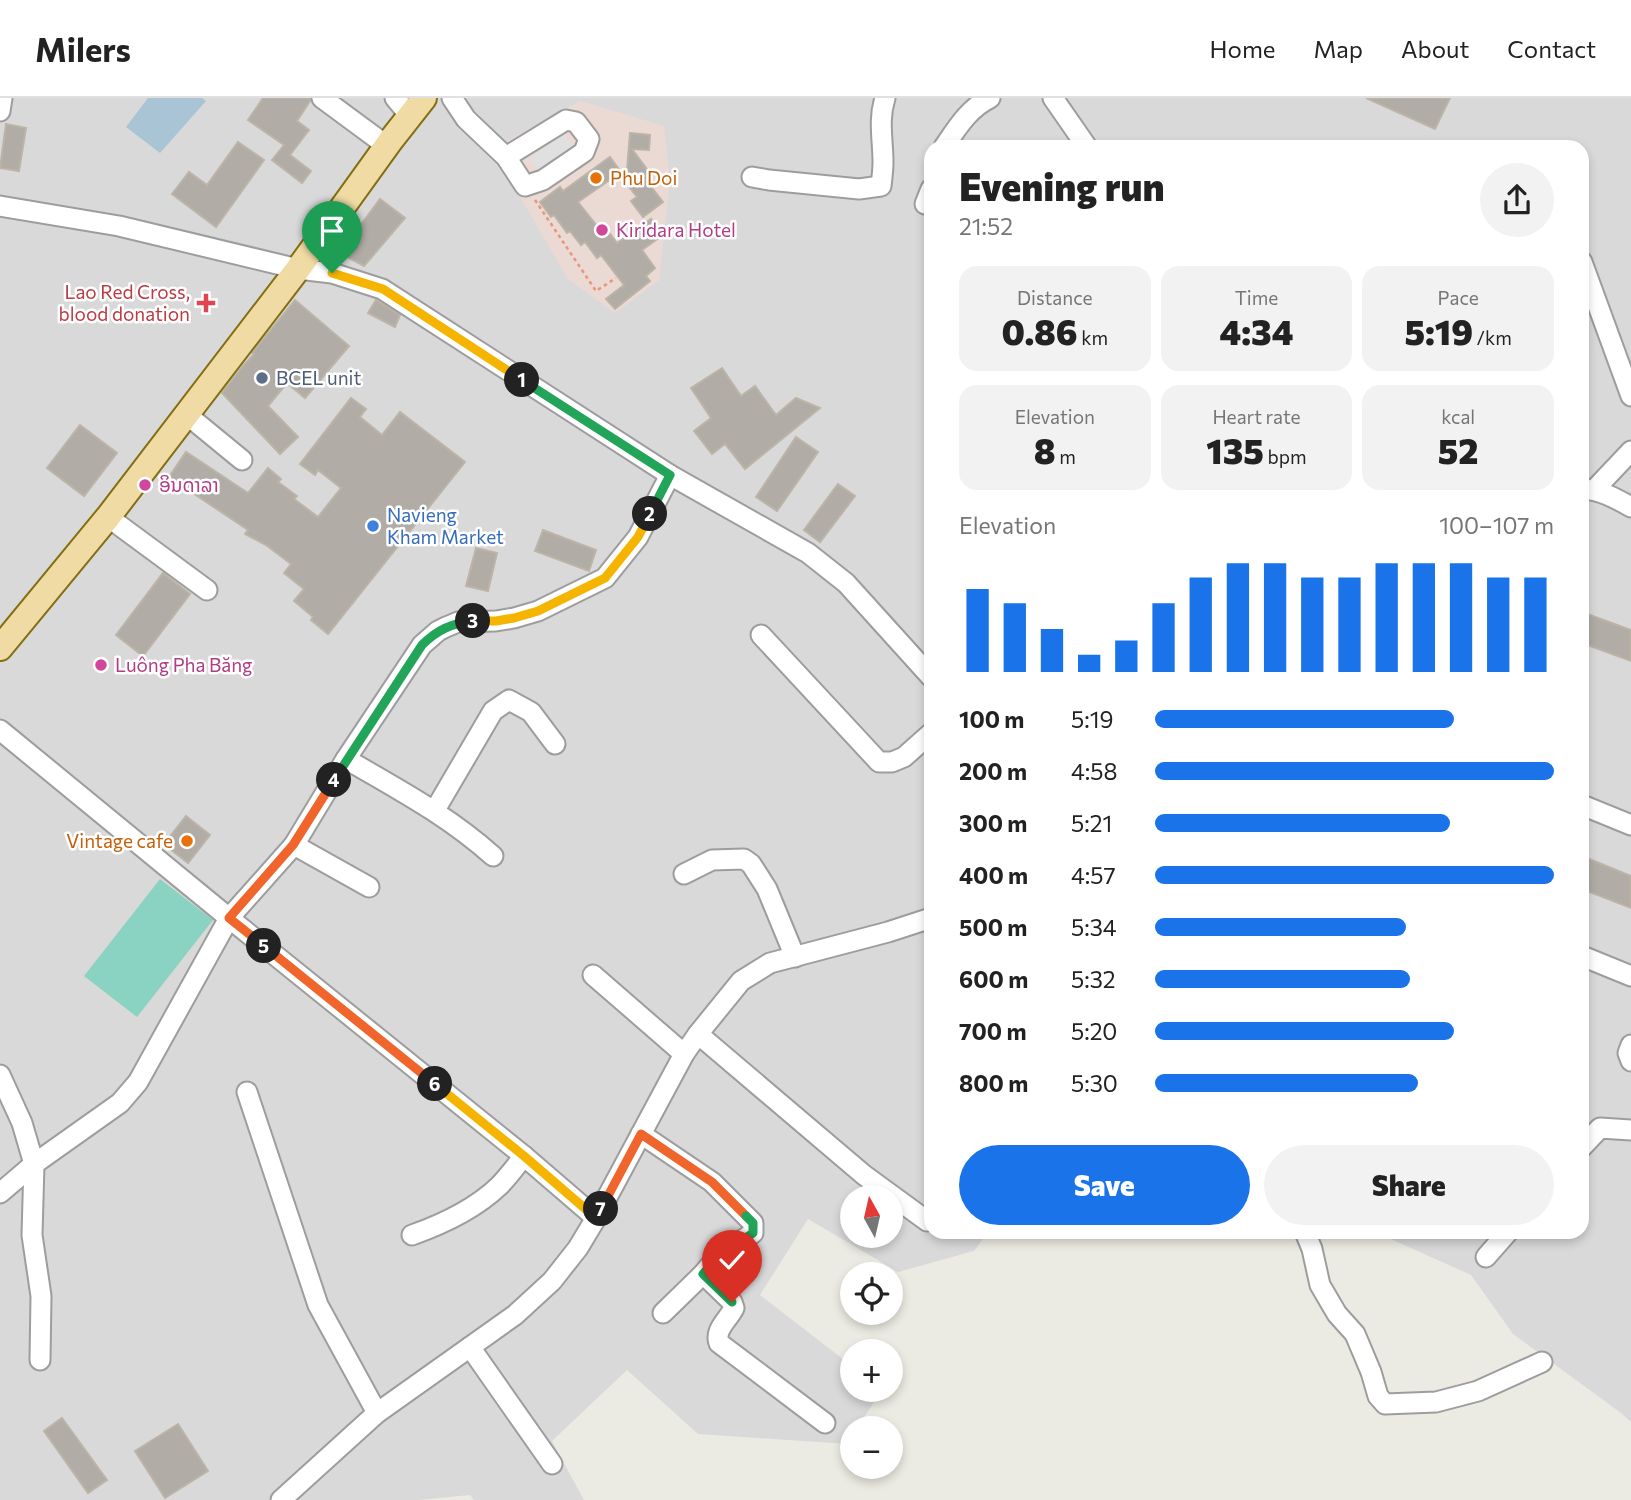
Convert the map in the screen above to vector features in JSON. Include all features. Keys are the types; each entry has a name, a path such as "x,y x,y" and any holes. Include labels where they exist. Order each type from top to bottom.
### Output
{"main road":[{"path":"0,648 108,517 298,269 387,146 410,104"}],"street":[{"path":"0,111 2,98"},
{"path":"322,98 387,146"},
{"path":"452,98 466,119 506,157 525,186 542,180 584,152 589,139 576,122 566,120 506,157"},
{"path":"752,177 859,189 881,186 883,163 880,135 885,98"},
{"path":"949,140 979,103 990,98"},
{"path":"1053,98 1082,140"},
{"path":"0,206 120,226 298,269 332,273 383,289 670,475 808,553 846,583 924,669"},
{"path":"1589,281 1631,396"},
{"path":"186,414 242,460"},
{"path":"1589,488 1631,451"},
{"path":"0,1193 34,1164 120,1103 138,1082 229,918 293,845 346,759 430,636 458,622 496,621 538,611 605,578 638,537 670,475"},
{"path":"1589,489 1631,507"},
{"path":"108,517 206,590"},
{"path":"761,635 880,762 892,762 904,757 924,739"},
{"path":"435,810 493,711 509,700 531,712 555,744"},
{"path":"0,730 524,1156 596,1218"},
{"path":"346,759 435,810 493,856"},
{"path":"1589,808 1631,825"},
{"path":"293,845 369,887"},
{"path":"684,874 712,860 744,859 751,864 767,889 795,957"},
{"path":"281,1500 377,1413 515,1315 552,1282 578,1248 596,1218 684,1055 741,981 770,963 924,920"},
{"path":"1589,960 1631,976"},
{"path":"593,975 684,1055"},
{"path":"698,1034 864,1175 924,1219"},
{"path":"1631,1045 1628,1054 1631,1060"},
{"path":"0,1075 23,1123 34,1164 32,1235 41,1296 40,1360"},
{"path":"247,1091 318,1305 377,1413"},
{"path":"1589,1140 1600,1128 1631,1130"},
{"path":"641,1134 712,1182 753,1223 753,1233 717,1257 663,1313"},
{"path":"412,1235 434,1228 477,1204 499,1185 524,1156"},
{"path":"1308,1239 1321,1285 1337,1314 1355,1334 1378,1396 1385,1404 1447,1400 1478,1391 1542,1362"},
{"path":"1486,1258 1502,1239"},
{"path":"703,1274 732,1302 734,1308 718,1332 719,1343 825,1423"},
{"path":"470,1347 552,1464"}],"path":[{"path":"525,186 596,291 616,278"}],"shaded area":[{"path":"0,98 1631,98 1631,1422 1513,1334 1471,1275 1391,1239 1589,1239 1589,140 924,140 924,1239 983,1239 974,1251 903,1271 903,1262 881,1262 857,1248 903,1248 903,1185 840,1185 840,1238 808,1219 760,1295 840,1357 840,1402 874,1402 865,1416 840,1416 840,1444 698,1434 627,1370 552,1441 584,1500 474,1500 470,1495 419,1500 0,1500"},
{"path":"148,98 202,98 206,101 160,153 126,127"},
{"name":"Kiridara Hotel","path":"580,101 664,126 670,181 659,280 615,313 568,279 492,149"},
{"path":"563,132 574,147 541,174 529,159"},
{"path":"160,879 213,920 137,1017 84,976"}],"building":[{"path":"263,98 310,98 297,121 309,130 290,155 311,171 302,183 272,160 284,145 248,120"},
{"path":"1366,98 1450,98 1435,129"},
{"path":"6,124 26,128 19,171 0,168"},
{"path":"630,133 650,135 649,150 632,149 652,176 646,180 663,202 643,217 631,201 637,197 626,183"},
{"path":"238,142 264,160 216,227 172,194 189,172 207,185"},
{"path":"610,157 621,172 578,202 601,231 605,227 617,243 651,219 663,235 642,250 655,268 646,276 650,281 615,309 606,299 624,285 601,255 597,258 585,242 581,245 570,231 567,233 540,202 560,187 563,191"},
{"path":"380,199 405,218 364,266 340,253"},
{"path":"295,300 349,346 305,398 287,383 268,406 298,437 280,454 222,393"},
{"path":"376,300 400,315 395,327 368,313"},
{"path":"722,368 741,396 755,386 776,415 796,398 820,408 745,469 725,444 712,454 694,431 711,418 691,388"},
{"path":"351,398 366,409 360,417 382,435 400,412 465,462 328,634 294,601 304,589 284,573 291,564 266,545 245,534 248,530 169,477 186,452 248,493 268,468 281,479 278,482 297,496 294,499 318,517 341,488 318,470 315,475 300,464"},
{"path":"80,425 117,453 84,496 47,468"},
{"path":"796,437 818,452 777,511 756,497"},
{"path":"838,484 855,496 820,542 804,530"},
{"path":"543,530 596,550 589,571 535,551"},
{"path":"476,548 497,553 488,591 466,586"},
{"path":"163,573 190,594 143,656 116,635"},
{"path":"1589,615 1631,630 1631,661 1589,646"},
{"path":"186,816 210,835 188,863 164,844"},
{"path":"1589,859 1631,876 1631,908 1589,892"},
{"path":"62,1418 107,1480 88,1493 44,1431"},
{"path":"178,1424 208,1471 165,1498 135,1451"}],"place":[{"name":"Phu Doi","path":"596,178"},
{"name":"Kiridara Hotel","path":"602,230"},
{"name":"Lao Red Cross, blood donation","path":"206,303"},
{"name":"BCEL unit","path":"262,378"},
{"name":"ອິນດາລາ","path":"145,485"},
{"name":"Navieng Kham Market","path":"373,526"},
{"name":"Luông Pha Băng","path":"101,665"},
{"name":"Vintage cafe","path":"187,841"}],"route":[{"path":"332,273 383,289 670,475 638,537 605,578 538,611 496,621 458,622 430,636 346,759 293,845 229,918 524,1156 596,1218 641,1134 712,1182 753,1223 754,1228 753,1233 717,1257 703,1274 732,1302"}]}
